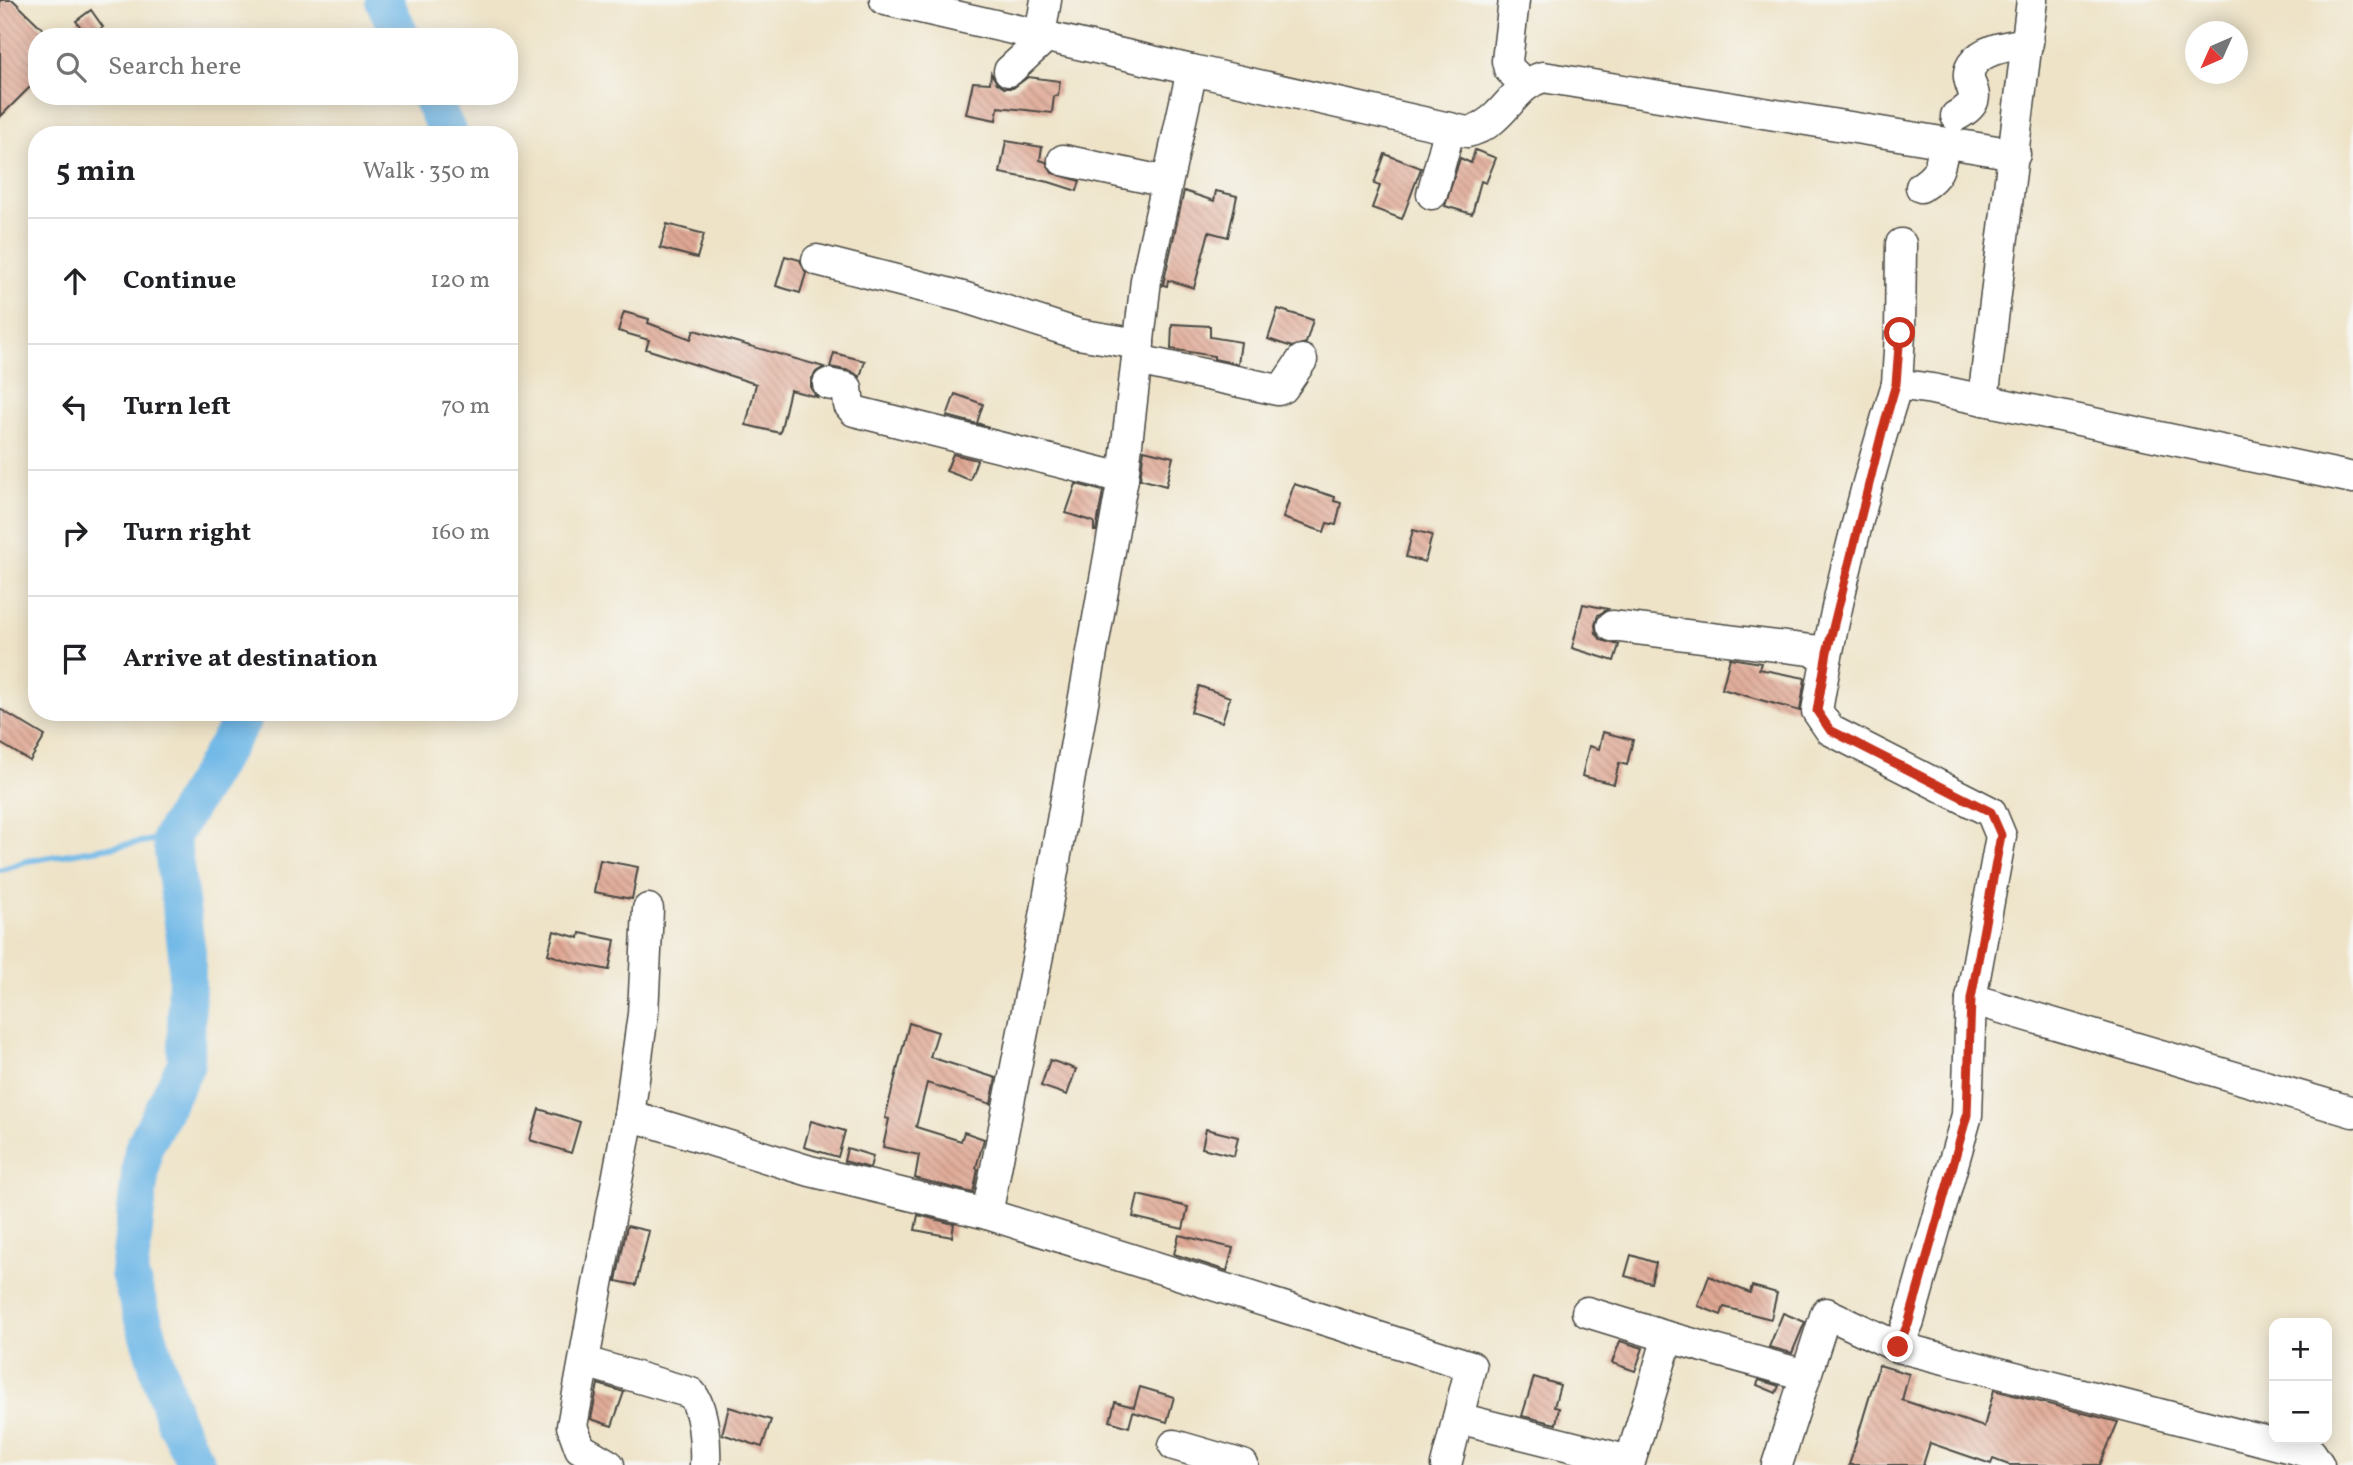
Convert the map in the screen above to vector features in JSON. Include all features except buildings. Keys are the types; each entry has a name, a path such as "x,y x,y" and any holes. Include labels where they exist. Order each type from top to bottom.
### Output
{"street":[{"path":"884,0 1466,132 1480,129 1494,120 1526,85 1543,78 2015,154"},
{"path":"1009,71 1044,35 1046,0"},
{"path":"1514,0 1507,61 1515,76 1526,85"},
{"path":"1983,400 2032,0"},
{"path":"1956,116 1968,110 1974,99 1969,71 1972,64 1992,50 2028,43"},
{"path":"987,1214 1039,950 1123,478 1146,280 1192,70"},
{"path":"1432,194 1450,128"},
{"path":"1921,187 1936,176 1944,144"},
{"path":"1063,160 1167,182"},
{"path":"1898,1347 1909,1321 1967,1115 1971,999 2001,835 1991,812 1830,730 1817,711 1827,652 1896,384 1900,333 1901,244"},
{"path":"817,260 962,297 1138,352 1278,390 1283,388 1302,360"},
{"path":"828,384 847,388 849,405 854,411 1123,478"},
{"path":"1896,384 2353,478"},
{"path":"1612,626 1827,652"},
{"path":"609,1465 580,1448 572,1426 629,1115 642,1014 648,909"},
{"path":"1971,999 2353,1112"},
{"path":"629,1115 810,1171 987,1214 1471,1366 1446,1465"},
{"path":"1587,1312 1805,1375"},
{"path":"1777,1465 1826,1313 1898,1347 2311,1453 2319,1465"},
{"path":"1458,1418 1630,1463 1668,1337"},
{"path":"585,1362 691,1393 698,1401 706,1449 705,1465"},
{"path":"1174,1445 1243,1465"}],"waterway":[{"path":"384,0 397,28"},
{"path":"434,105 445,126"},
{"path":"197,1465 174,1420 129,1273 143,1149 186,1064 187,952 171,837 242,721"},
{"path":"0,870 27,861 171,837"}],"route":[{"path":"1898,1347 1909,1321 1967,1115 1971,999 2001,835 1991,812 1830,730 1817,711 1827,652 1896,384 1900,333"}]}
